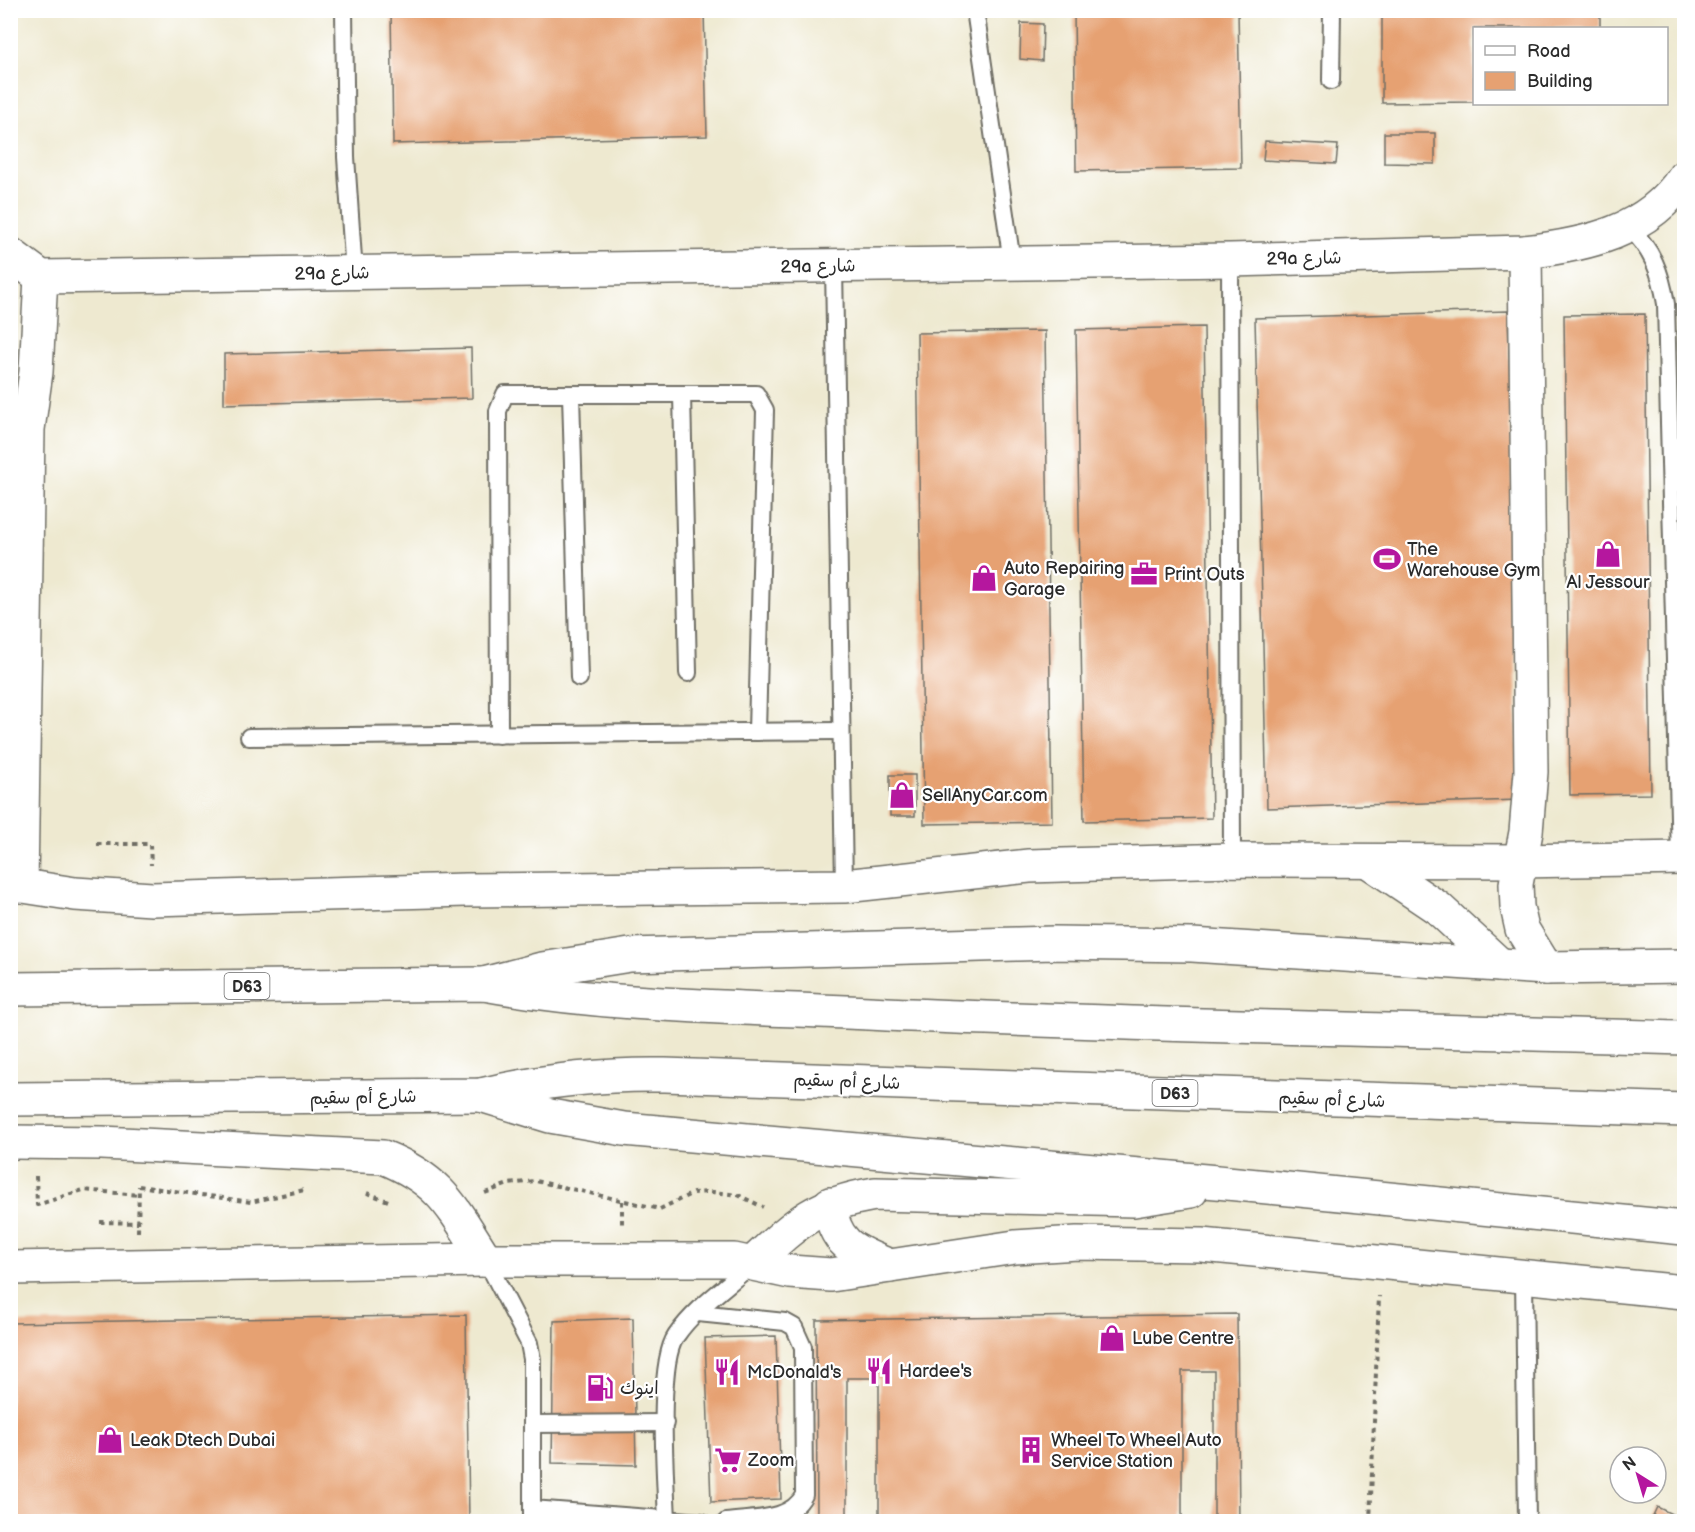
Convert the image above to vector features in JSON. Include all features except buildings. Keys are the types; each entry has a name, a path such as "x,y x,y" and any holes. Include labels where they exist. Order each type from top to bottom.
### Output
{"main road":[{"name":"29a شارع","path":"41,277 1230,260 1525,252 1565,248 1629,227 1668,198 1684,177"},
{"path":"1525,252 1531,772 1530,802 1516,884 1517,907 1522,929 1546,968"},
{"path":"10,254 41,277 36,372 28,429 16,885 75,894 152,899 466,890 844,886 1029,867 1232,860 1520,861 1682,858"},
{"path":"1368,861 1438,908 1500,965"},
{"path":"484,984 542,969 630,955 1054,943 1192,945 1546,968 1684,966"},
{"name":"D63","path":"10,989 484,984 578,998 996,1019 1684,1038"},
{"name":"شارع أم سقيم","path":"10,1099 481,1095 553,1080 591,1076 665,1075 1684,1110"},
{"path":"481,1095 550,1116 624,1129 1217,1182 1684,1228"},
{"path":"10,1143 102,1143 383,1157 410,1168 432,1184 450,1205 486,1260"},
{"path":"753,1263 795,1224 830,1204 875,1194 1134,1200 1176,1195 1217,1182"},
{"path":"830,1204 831,1219 846,1245 890,1266"},
{"path":"10,1268 486,1260 734,1260 790,1272 824,1275 1015,1247 1108,1243 1202,1245 1684,1292"}],"lane":[{"path":"344,10 346,157 354,273"},
{"path":"975,10 1012,262"},
{"path":"1331,81 1332,10"},
{"path":"1629,227 1645,243 1656,261 1663,281 1666,304 1682,858"},
{"path":"1230,260 1232,860"},
{"path":"834,266 844,886"},
{"path":"499,735 498,411 505,394 756,394 765,410 757,732"},
{"path":"571,394 579,678"},
{"path":"682,394 688,673"},
{"path":"249,737 841,731"},
{"path":"486,1260 528,1342 532,1359 532,1515 702,1521"},
{"path":"667,1520 666,1423 669,1352 675,1338 698,1313 753,1263"},
{"path":"1524,1276 1527,1521"},
{"path":"698,1313 785,1322 794,1327 803,1347 804,1495 799,1505 790,1512 726,1521"},
{"path":"533,1424 666,1423"}],"path":[{"path":"97,844 150,844 151,875"},
{"path":"137,1266 140,1146"},
{"path":"36,1167 37,1205 83,1190 139,1195"},
{"path":"450,1205 508,1184 536,1180 660,1209 693,1194 713,1192 738,1195 795,1224"},
{"path":"139,1186 251,1202 312,1189"},
{"path":"362,1191 394,1204"},
{"path":"100,1222 138,1223"},
{"path":"1370,1521 1381,1262"}],"place":[{"name":"Al Jessour","path":"1608,554"},
{"name":"The Warehouse Gym","path":"1387,559"},
{"name":"Print Outs","path":"1144,574"},
{"name":"Auto Repairing Garage","path":"984,578"},
{"name":"SellAnyCar.com","path":"902,795"},
{"name":"Lube Centre","path":"1112,1338"},
{"name":"Hardee's","path":"879,1371"},
{"name":"McDonald's","path":"727,1372"},
{"name":"اينوك","path":"600,1388"},
{"name":"Leak Dtech Dubai","path":"110,1440"},
{"name":"Wheel To Wheel Auto Service Station","path":"1031,1450"},
{"name":"Zoom","path":"728,1460"}]}
